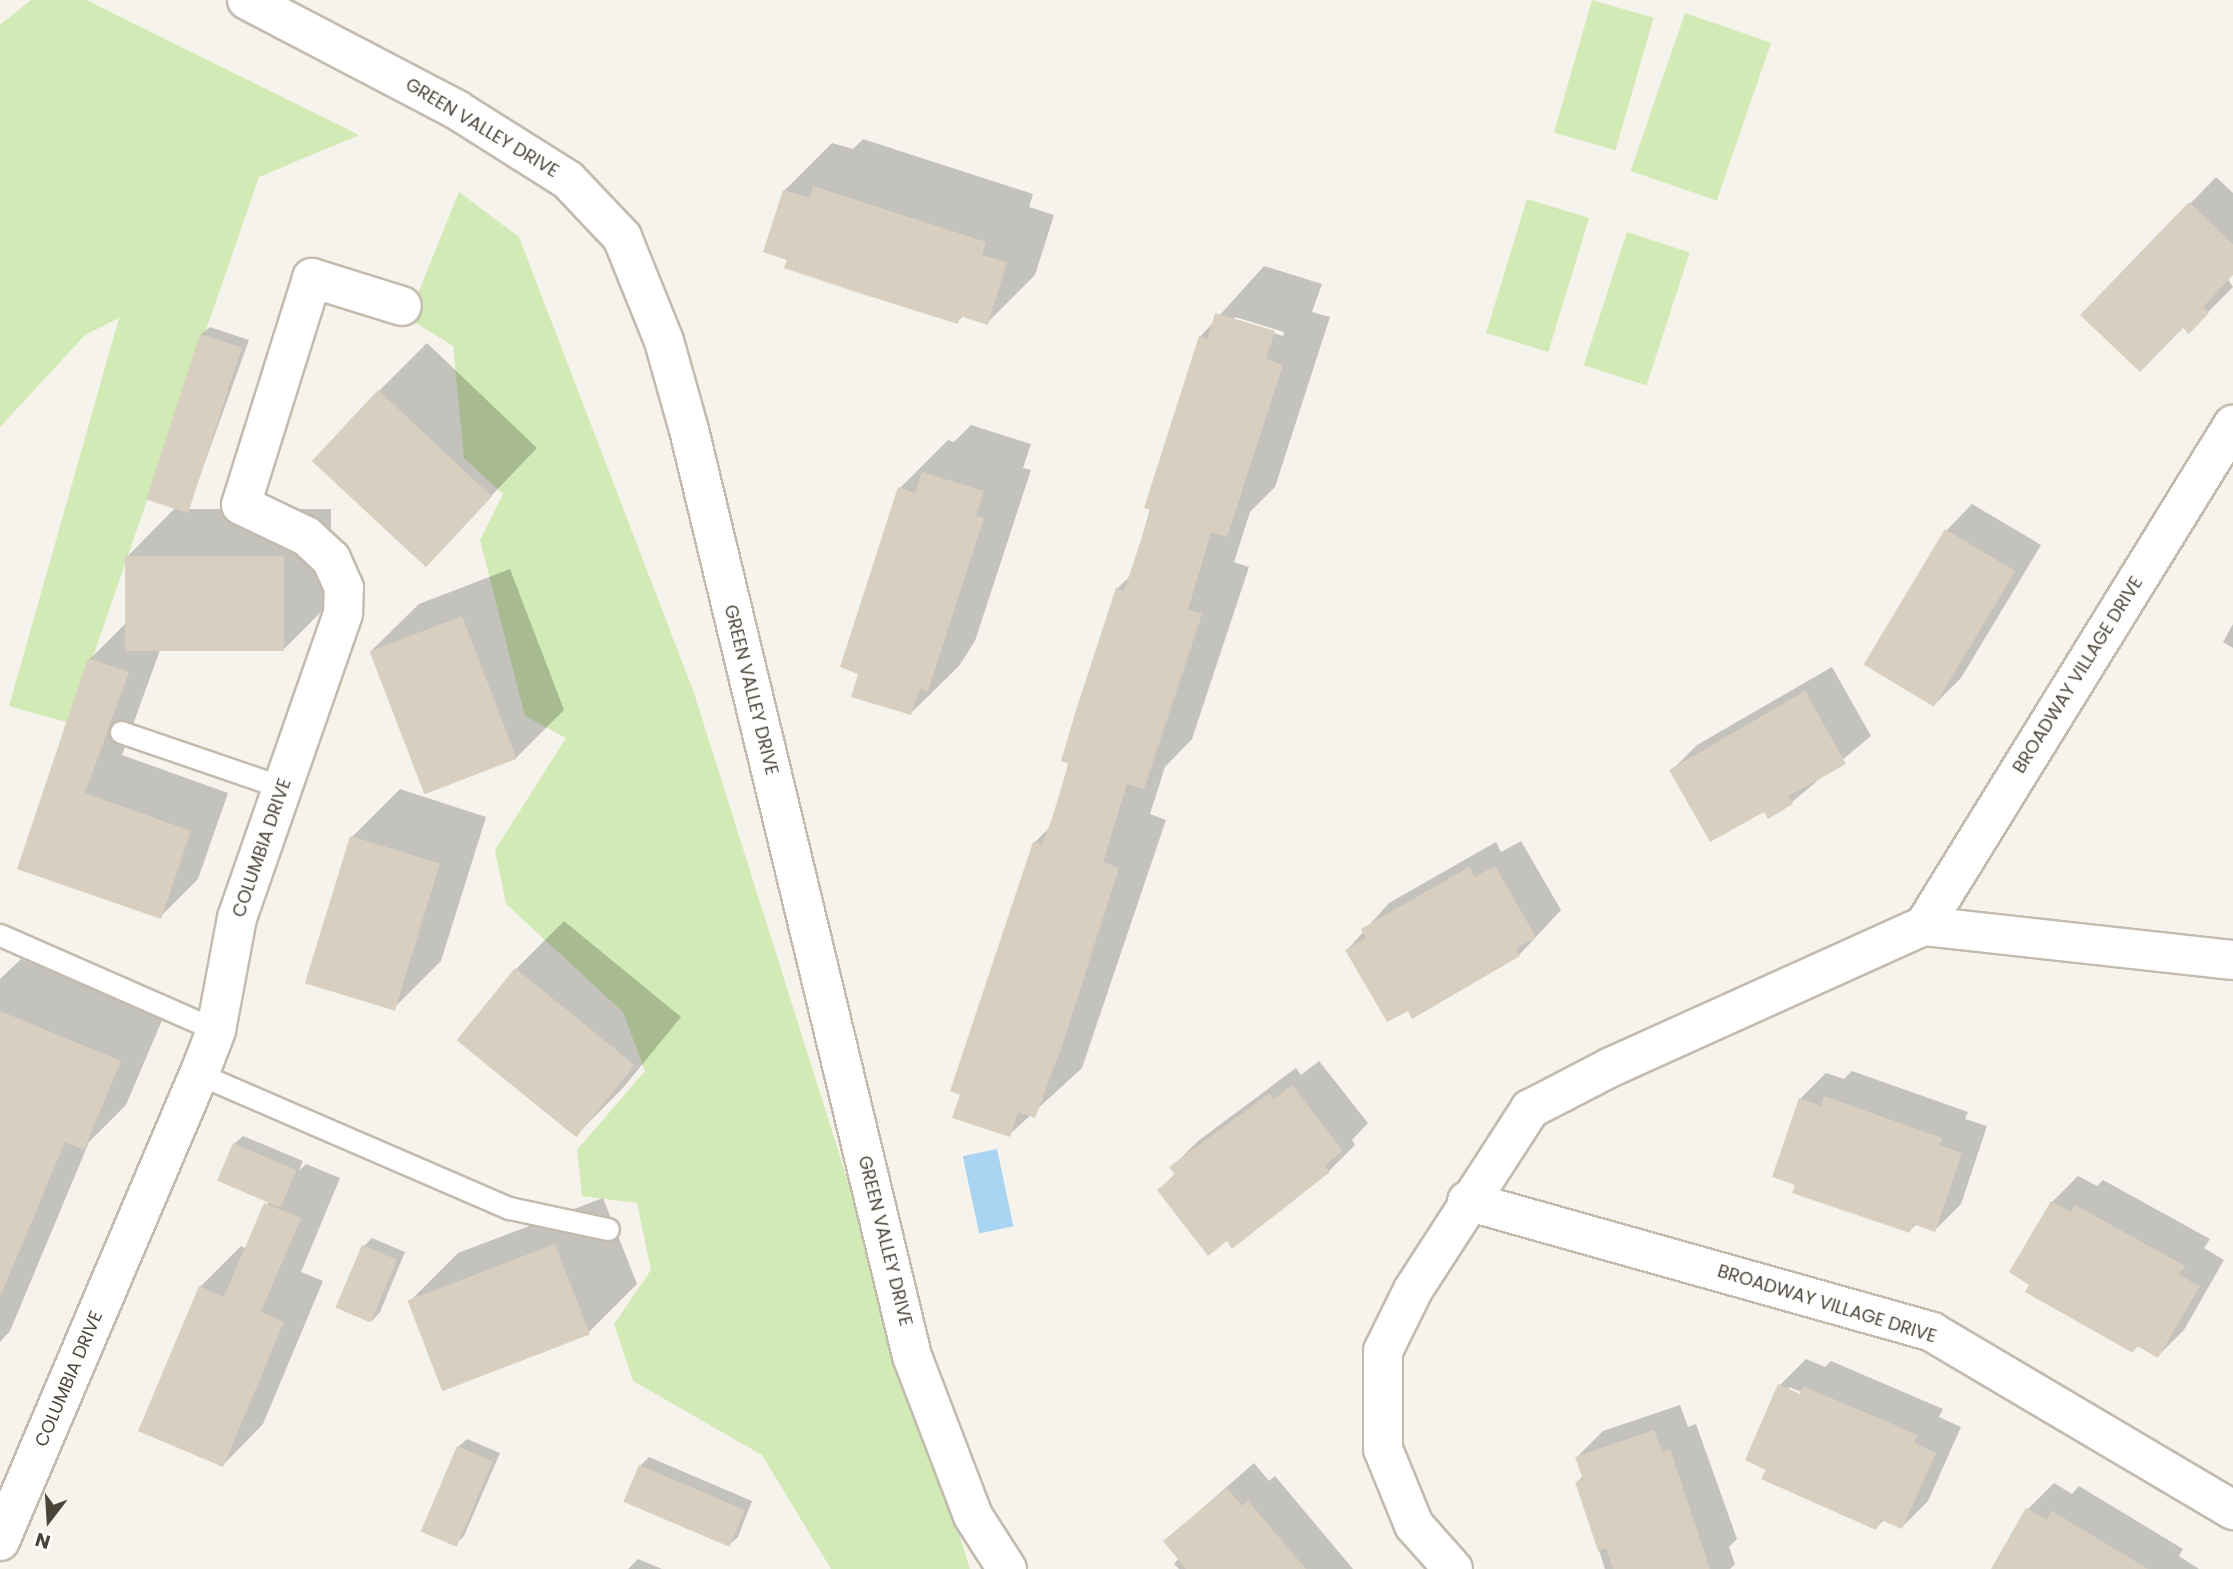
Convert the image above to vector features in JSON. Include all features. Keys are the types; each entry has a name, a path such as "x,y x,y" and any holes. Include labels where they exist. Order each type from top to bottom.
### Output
{"street":[{"name":"GREEN VALLEY DRIVE","path":"247,0 457,110 568,180 622,237 664,341 689,430 912,1356 974,1516 1006,1569"},
{"name":"COLUMBIA DRIVE","path":"0,1541 216,1030 237,918 343,613 344,588 331,559 306,536 242,505 312,278 402,306"},
{"name":"BROADWAY VILLAGE DRIVE","path":"1924,926 2233,425"},
{"path":"1453,1569 1414,1525 1383,1449 1383,1351 1412,1290 1467,1201 1530,1109 1611,1067 1924,926 2233,960"},
{"name":"BROADWAY VILLAGE DRIVE","path":"1467,1201 1932,1332 2233,1510"}],"lane":[{"path":"121,732 282,787"},
{"path":"0,935 216,1030"},
{"path":"199,1074 509,1208 608,1229"}],"green space":[{"path":"31,0 86,0 359,135 259,177 70,723 9,706 119,318 85,335 0,427 0,25"},
{"path":"1592,0 1654,18 1615,150 1554,133"},
{"path":"1685,13 1771,43 1717,201 1631,171"},
{"path":"459,192 519,237 694,693 970,1569 831,1569 762,1455 633,1381 614,1324 651,1270 637,1203 582,1196 577,1150 645,1071 623,1012 506,904 495,850 566,738 525,716 480,540 503,494 464,458 453,346 408,318"},
{"path":"1527,199 1589,218 1548,352 1486,333"},
{"path":"1627,232 1690,252 1647,386 1584,365"}],"water":[{"path":"997,1149 1013,1226 979,1234 963,1156"}],"building":[{"path":"813,186 986,242 982,255 1007,262 988,325 960,316 958,324 859,293 784,268 787,260 763,252 783,190 810,198"},
{"path":"2189,202 2233,244 2233,275 2203,307 2209,313 2189,334 2183,328 2140,372 2080,315"},
{"path":"1215,313 1275,331 1266,359 1283,365 1227,537 1211,532 1188,610 1202,614 1144,789 1127,784 1103,862 1119,868 1062,1046 1035,1118 1018,1112 1010,1137 952,1118 960,1095 950,1091 1033,842 1042,844 1051,821 1069,764 1061,761 1077,707 1116,588 1124,591 1151,510 1144,508 1199,336 1207,339"},
{"path":"200,334 242,348 188,513 146,499"},
{"path":"378,390 492,496 426,567 312,461"},
{"path":"922,472 984,491 976,516 984,518 928,691 920,689 911,715 851,697 858,674 840,667 898,487 915,493"},
{"path":"1945,529 2015,571 1934,707 1864,664"},
{"path":"125,556 284,556 284,651 125,651"},
{"path":"462,616 517,759 424,794 370,651"},
{"path":"88,658 129,672 85,793 191,831 161,919 17,869"},
{"path":"1805,691 1846,764 1789,796 1793,804 1768,819 1764,812 1710,842 1669,770"},
{"path":"350,836 440,863 395,1011 305,983"},
{"path":"1495,866 1536,937 1516,949 1520,956 1412,1019 1408,1011 1387,1022 1345,950 1366,938 1361,929 1469,867 1475,877"},
{"path":"515,968 635,1065 576,1137 456,1040"},
{"path":"0,1011 121,1061 84,1150 65,1142 0,1297"},
{"path":"1292,1085 1343,1151 1325,1165 1330,1172 1232,1249 1227,1241 1208,1256 1157,1190 1175,1175 1169,1167 1270,1093 1274,1099"},
{"path":"1824,1096 1942,1138 1940,1145 1962,1153 1935,1232 1913,1224 1910,1233 1792,1193 1795,1185 1772,1177 1799,1098 1821,1106"},
{"path":"233,1143 297,1170 280,1208 217,1181"},
{"path":"2051,1201 2071,1212 2075,1205 2185,1266 2179,1275 2200,1286 2158,1358 2137,1346 2133,1353 2025,1292 2029,1285 2009,1272"},
{"path":"264,1203 301,1218 261,1312 284,1322 223,1467 138,1431 199,1286 224,1297"},
{"path":"555,1244 590,1335 442,1391 407,1301"},
{"path":"362,1245 397,1260 370,1322 335,1308"},
{"path":"1778,1384 1800,1394 1803,1386 1918,1435 1914,1443 1936,1453 1902,1529 1881,1520 1876,1530 1761,1479 1766,1470 1745,1460"},
{"path":"1654,1430 1662,1452 1670,1449 1710,1569 1613,1569 1606,1548 1598,1551 1575,1482 1583,1479 1575,1457"},
{"path":"457,1446 493,1461 457,1547 421,1532"},
{"path":"639,1465 745,1510 729,1547 623,1502"},
{"path":"1227,1488 1242,1506 1248,1501 1306,1569 1186,1569 1163,1541"},
{"path":"2026,1508 2047,1520 2052,1511 2148,1569 1991,1569"}]}
